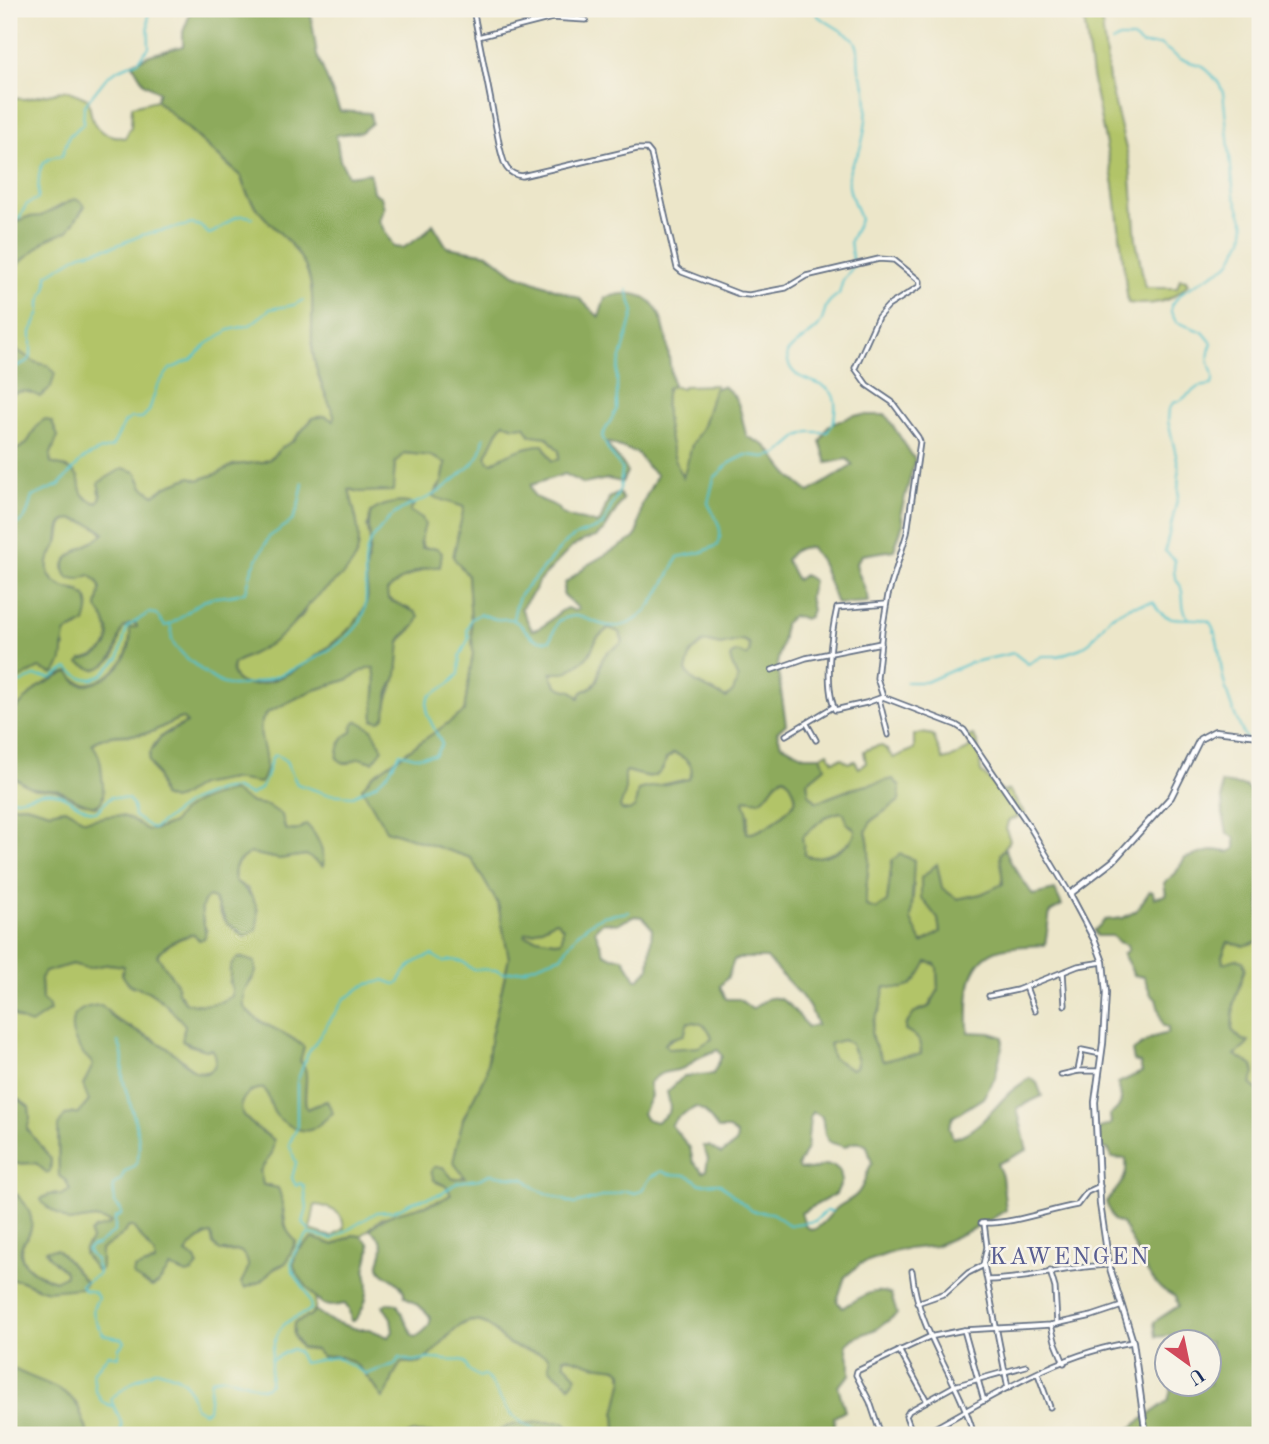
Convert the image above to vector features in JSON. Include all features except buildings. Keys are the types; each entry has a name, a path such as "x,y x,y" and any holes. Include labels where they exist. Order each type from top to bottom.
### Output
{"main road":[{"path":"1146,1435 1133,1342 1109,1265 1100,1204 1095,1128 1106,993 1103,962 1070,894 1107,866 1171,797 1200,739 1215,731 1258,736"}],"street":[{"path":"473,9 504,166 511,173 522,176 637,149 647,149 651,154 676,265 682,272 739,294 749,295 786,288 806,276 879,259 894,260 921,283 917,289 888,306 878,317 855,368 867,385 889,399 920,440 907,533 886,604 877,678 888,734"},
{"path":"576,9 578,19"},
{"path":"478,37 552,18 586,20"},
{"path":"833,707 830,653 837,608 886,604"},
{"path":"772,670 791,662 881,643"},
{"path":"833,707 837,710 881,698 956,724 964,730 1028,824 1070,894"},
{"path":"786,735 833,707"},
{"path":"807,724 816,740"},
{"path":"989,996 1026,987 1077,966 1103,962"},
{"path":"1063,972 1065,1005"},
{"path":"1026,987 1035,1011"},
{"path":"1078,1071 1082,1050 1101,1054"},
{"path":"1061,1075 1078,1071 1098,1071"},
{"path":"1008,1388 983,1265 987,1247 983,1223 1016,1221 1033,1214 1077,1205 1090,1190 1100,1186"},
{"path":"917,1303 946,1293 968,1273 983,1265"},
{"path":"988,1280 1109,1265"},
{"path":"912,1271 917,1303 973,1432"},
{"path":"1050,1271 1055,1288 1055,1341 1064,1363"},
{"path":"879,1435 870,1402 856,1373 898,1350 930,1337 964,1330 1054,1325 1122,1306"},
{"path":"964,1330 984,1401"},
{"path":"924,1435 1038,1374 1108,1346 1133,1342"},
{"path":"898,1350 927,1401"},
{"path":"913,1435 906,1414 927,1401 954,1387 1026,1366"},
{"path":"1038,1374 1050,1407"}],"green space":[{"path":"186,9 310,9 317,55 340,111 370,113 372,123 361,132 336,135 340,160 348,176 370,173 373,192 381,197 384,208 379,221 394,247 403,248 423,235 433,224 447,247 488,254 515,274 579,298 599,317 605,298 627,294 642,296 653,305 661,318 665,333 673,386 667,388 667,421 675,458 683,478 692,445 703,426 714,389 722,386 734,396 740,408 747,437 767,448 789,476 809,492 853,465 847,459 827,463 820,442 828,426 853,415 886,415 915,460 901,512 903,524 894,550 862,555 856,563 868,602 837,604 820,560 811,548 797,550 786,560 797,580 804,575 813,581 809,597 812,610 809,617 804,619 792,616 784,624 777,664 786,724 777,732 781,744 804,756 821,756 825,767 807,782 809,794 817,802 851,789 893,779 900,786 899,801 871,821 866,832 869,859 866,906 876,909 887,902 892,861 900,854 914,860 911,920 922,943 940,932 938,919 921,897 921,878 937,864 942,888 957,899 981,894 1003,884 1000,854 1005,848 1010,861 1033,895 1055,890 1062,905 1050,912 1045,945 995,951 978,965 970,986 968,1032 990,1033 1003,1037 1003,1043 995,1078 983,1098 953,1117 949,1127 953,1138 976,1126 1010,1092 1030,1078 1037,1083 1042,1096 1017,1108 1027,1150 997,1164 1002,1176 1006,1210 982,1225 935,1246 898,1250 860,1264 845,1277 837,1301 842,1308 865,1295 884,1292 891,1294 897,1314 846,1345 850,1375 838,1386 845,1411 834,1417 836,1435 586,1435 616,1430 615,1414 623,1373 617,1368 593,1365 568,1357 564,1358 564,1363 577,1376 570,1386 549,1368 549,1358 546,1355 513,1346 484,1323 464,1323 426,1358 418,1363 402,1363 383,1398 351,1361 342,1357 322,1357 316,1350 301,1348 294,1336 294,1323 310,1316 315,1310 331,1321 357,1329 369,1329 388,1337 393,1332 391,1318 383,1306 389,1303 397,1304 413,1336 416,1337 429,1325 429,1315 405,1296 398,1284 379,1268 382,1243 370,1230 388,1216 432,1204 451,1194 446,1186 434,1180 431,1171 434,1167 443,1167 453,1179 465,1177 453,1162 463,1119 486,1074 491,1036 509,958 498,904 471,858 386,830 362,788 372,776 464,712 473,653 468,576 453,557 464,507 433,497 442,482 446,463 431,456 404,453 395,463 393,491 359,492 349,489 359,538 354,562 309,604 281,636 233,664 233,675 240,682 253,685 268,682 305,664 338,639 359,617 366,603 371,512 392,503 414,505 410,511 422,518 425,525 420,542 422,548 437,548 442,553 440,567 426,568 412,574 387,591 388,599 415,612 419,617 415,626 400,642 397,675 388,694 385,716 380,721 373,720 376,682 374,668 367,668 349,679 309,692 268,712 260,729 266,764 260,783 232,779 199,785 172,800 162,796 157,774 149,761 150,753 162,736 187,723 182,718 151,732 106,737 92,744 100,759 103,786 103,797 100,803 95,805 81,802 57,790 30,787 9,775 9,716 38,687 65,673 69,672 75,681 81,684 102,680 120,665 130,641 129,628 137,627 136,624 128,625 123,629 112,659 105,665 94,670 79,663 106,647 109,634 97,608 100,590 98,582 89,575 80,579 68,578 64,570 65,563 75,552 104,533 95,526 74,519 63,522 58,542 49,558 49,575 55,582 84,595 88,600 85,623 66,632 61,664 53,674 39,668 9,684 9,451 23,446 39,423 45,419 52,422 58,436 50,456 51,463 74,472 81,492 97,503 101,497 98,483 123,468 136,472 143,487 154,495 167,486 191,477 198,480 233,465 263,462 293,441 313,418 325,416 334,421 315,362 311,286 299,255 253,203 241,176 156,100 159,92 144,83 132,63 183,46 183,32 190,14","holes":["504,423 514,427 525,426 530,435 547,437 559,451 559,459 552,461 543,445 537,445 489,462 486,456","607,442 637,453 657,475 642,504 637,534 633,539 589,564 565,583 563,594 579,609 575,611 567,608 542,627 532,630 521,608 538,582 571,548 596,537 604,530 623,499 619,493 609,498 600,522 596,524 563,514 555,506 536,497 531,485 565,474 584,484 607,479 622,482 627,472","609,628 619,632 623,641 605,655 595,684 582,692 579,698 572,691 558,686 551,673 565,673 584,660 597,638","742,640 749,643 747,656 737,652 731,655 738,679 733,692 726,698 695,682 686,671 691,653 702,643 720,645","674,753 686,760 692,770 689,779 638,790 635,807 629,811 622,810 620,807 625,793 625,773 627,771 651,776 660,772 666,759","784,777 791,784 795,802 766,827 747,833 745,799 760,801","844,813 847,823 855,830 850,842 828,855 805,855 802,837 825,817","635,916 642,917 652,928 649,969 636,979 623,958 604,953 595,930 603,922 617,924","555,921 563,928 560,942 525,936 526,933 534,932","767,958 808,1005 817,1025 808,1027 790,1006 780,999 767,999 752,1009 739,999 726,999 720,986 728,977 734,960","927,962 935,964 938,991 929,1007 915,1012 905,1026 905,1030 919,1042 921,1054 883,1061 871,1032 885,987 908,987","688,1022 704,1025 712,1039 698,1047 669,1049 665,1044 670,1039 684,1035","843,1040 850,1043 858,1060 856,1067 851,1069 833,1058 829,1044","718,1050 722,1056 713,1074 684,1076 667,1092 670,1110 666,1115 656,1122 646,1119 643,1113 651,1096 649,1083 659,1075 686,1067 696,1059","696,1107 705,1112 718,1129 729,1129 737,1135 736,1143 721,1154 709,1146 703,1146 708,1159 703,1172 693,1162 690,1148 671,1125 679,1116","813,1112 822,1117 829,1142 845,1147 856,1143 864,1144 872,1163 857,1194 813,1230 806,1227 801,1213 836,1194 842,1181 840,1171 834,1166 824,1165 811,1170 800,1169 798,1166 807,1148"]},
{"path":"1101,17 1109,80 1130,165 1136,240 1145,288 1177,288 1180,279 1186,280 1188,284 1161,302 1128,303 1114,185 1092,76 1084,18"},
{"path":"9,89 11,98 25,99 67,90 88,99 94,123 102,132 125,138 131,127 132,106 156,100 241,177 253,204 291,244 306,268 312,296 313,352 334,421 325,416 313,418 293,441 270,459 233,465 198,480 191,477 167,486 154,495 143,487 136,472 123,468 104,480 98,491 101,497 97,503 81,492 74,472 51,463 50,456 58,436 29,442 18,450 9,451"},
{"path":"74,199 85,206 68,231 48,239 9,272 9,223 41,216"},
{"path":"17,350 35,362 49,366 55,373 51,387 40,397 24,392 9,395 9,351"},
{"path":"716,385 703,426 692,445 683,479 669,434 667,388"},
{"path":"504,423 514,427 525,426 528,431 547,437 559,451 559,459 552,461 545,448 538,448 517,451 489,462 486,456"},
{"path":"404,453 431,456 446,463 442,482 434,493 465,507 457,537 468,576 473,653 464,712 372,776 386,830 471,858 498,904 509,958 491,1036 486,1074 463,1119 465,1177 438,1183 446,1186 451,1194 444,1199 382,1218 361,1236 353,1235 334,1245 313,1238 301,1247 294,1263 302,1279 316,1295 315,1310 310,1316 294,1323 295,1340 300,1345 316,1350 322,1357 342,1357 351,1361 383,1398 402,1363 416,1363 426,1358 465,1323 484,1323 509,1344 546,1355 549,1358 549,1368 570,1386 574,1373 564,1363 564,1358 620,1370 623,1379 615,1414 617,1431 573,1435 566,1425 540,1422 500,1430 496,1435 87,1435 77,1404 70,1397 61,1390 9,1366 9,1280 19,1280 39,1289 74,1289 84,1280 74,1272 62,1254 47,1253 65,1272 66,1276 55,1281 40,1275 27,1265 21,1252 28,1237 18,1195 9,1191 9,1164 36,1163 47,1173 50,1171 51,1160 27,1129 29,1107 9,1092 9,996 10,1006 48,1005 42,1000 41,978 45,972 72,964 87,968 109,964 124,966 122,974 168,1005 186,1025 183,1032 188,1045 205,1050 212,1049 217,1059 214,1069 208,1072 194,1071 155,1040 117,1020 101,1005 80,1011 72,1020 93,1065 86,1094 89,1101 79,1113 72,1113 58,1134 59,1176 66,1181 70,1190 61,1195 55,1193 44,1197 47,1208 58,1212 69,1222 95,1218 112,1223 92,1240 84,1254 88,1260 100,1265 101,1250 129,1227 133,1227 155,1255 155,1262 141,1268 163,1278 171,1267 192,1257 186,1253 192,1244 210,1233 217,1249 227,1252 241,1251 247,1259 248,1267 241,1283 245,1288 260,1282 270,1271 283,1265 296,1244 287,1232 282,1201 271,1185 263,1185 260,1171 272,1153 274,1140 250,1122 241,1104 250,1092 264,1089 281,1119 297,1128 326,1101 307,1110 306,1071 300,1061 303,1046 257,1019 244,1007 244,992 252,980 229,982 232,996 221,1002 204,1005 186,1003 177,984 157,955 174,942 207,931 202,913 208,897 214,899 223,919 238,932 258,910 248,889 235,881 234,871 237,864 250,853 279,859 306,855 323,866 323,860 319,844 306,825 296,830 285,829 284,822 259,804 246,799 217,796 196,803 173,823 147,830 134,823 83,820 64,809 50,812 26,805 9,806 9,775 21,779 34,789 52,788 97,807 103,798 103,791 96,750 92,745 98,740 113,736 151,732 182,718 187,723 160,738 150,757 162,796 174,799 203,784 240,780 261,738 261,724 268,712 309,692 349,679 367,668 374,668 376,675 373,720 386,709 398,669 399,645 415,626 415,612 387,598 387,591 398,581 431,566 430,549 423,548 416,516 400,504 384,505 367,526 370,540 366,576 369,590 367,604 359,618 344,634 304,666 286,675 245,685 234,677 232,668 233,664 275,641 302,616 358,550 357,522 349,489 393,491 395,463","holes":["315,1205 339,1214 344,1228 332,1237 310,1230"]},
{"path":"71,519 93,525 104,533 69,557 63,569 83,578 89,575 97,582 100,598 97,608 109,634 106,647 92,657 81,660 82,664 89,666 113,659 125,627 136,624 137,628 133,628 123,661 106,677 83,683 65,673 38,687 9,716 9,684 39,668 65,647 63,639 66,632 79,627 80,591 65,588 53,581 47,568 48,560 58,543 62,525"},
{"path":"609,628 619,632 623,641 605,655 594,684 582,692 579,698 572,691 558,686 551,673 568,671 584,660 597,638"},
{"path":"742,640 748,643 750,650 747,656 740,653 731,662 738,679 733,692 726,698 695,682 685,672 691,653 702,643 720,645"},
{"path":"358,721 372,729 383,749 373,762 359,758 343,763 337,758 339,746 345,736 352,732 353,723"},
{"path":"914,735 933,735 943,760 971,747 966,738 973,735 978,744 981,772 1003,792 1009,790 1025,814 1008,821 1006,830 1010,840 1000,854 1003,885 981,894 957,899 942,888 937,865 921,878 921,897 938,919 940,932 922,943 911,920 914,885 892,861 887,902 876,909 866,907 869,850 866,832 871,821 899,801 900,786 893,779 851,789 817,802 809,794 807,782 825,767 821,756 828,752 833,761 842,758 848,763 855,761 859,768 866,763 864,751 881,746 893,758 914,749"},
{"path":"674,753 683,757 691,766 689,779 638,790 635,807 629,811 622,810 619,807 625,789 625,773 627,771 649,777 664,767 666,759"},
{"path":"784,777 789,781 795,802 766,827 747,833 749,816 745,799 765,797"},
{"path":"1221,783 1245,786 1254,795 1260,795 1260,941 1243,946 1228,942 1222,956 1223,963 1236,959 1243,961 1245,968 1234,1002 1232,1030 1242,1040 1249,1041 1235,1055 1253,1066 1255,1073 1251,1084 1260,1092 1260,1435 1121,1435 1169,1398 1224,1398 1224,1328 1155,1328 1154,1322 1178,1306 1175,1297 1160,1288 1148,1273 1122,1223 1113,1220 1106,1202 1124,1178 1126,1159 1112,1158 1109,1150 1101,1147 1098,1129 1111,1124 1110,1115 1120,1105 1118,1083 1142,1072 1140,1063 1134,1061 1132,1051 1151,1038 1168,1033 1168,1027 1163,1026 1156,999 1151,995 1144,977 1133,975 1123,954 1128,950 1127,945 1118,942 1113,936 1097,936 1094,931 1105,920 1123,918 1136,911 1150,891 1153,892 1154,898 1166,895 1164,883 1175,874 1185,858 1214,850 1229,852 1235,849 1235,838 1227,833"},
{"path":"232,791 252,803 267,805 282,815 285,829 296,830 306,824 319,843 323,866 306,855 279,859 250,853 237,864 234,875 235,881 246,891 257,908 256,930 244,937 228,924 214,899 208,897 202,907 205,938 199,940 194,934 184,937 169,944 157,955 177,984 178,992 186,1003 198,1005 216,1003 232,996 231,965 240,957 255,962 256,972 244,992 244,1007 257,1019 304,1047 300,1061 306,1071 307,1109 327,1101 333,1113 316,1127 306,1131 291,1126 278,1117 264,1089 250,1092 241,1104 245,1117 274,1140 272,1153 260,1171 263,1185 278,1188 286,1229 296,1241 286,1263 276,1267 260,1282 245,1288 241,1283 247,1270 247,1259 240,1251 220,1251 213,1244 211,1234 200,1238 186,1253 195,1259 198,1266 193,1272 187,1274 170,1267 158,1284 152,1287 133,1276 134,1269 155,1262 155,1255 133,1227 129,1227 101,1250 101,1269 97,1271 84,1250 91,1240 90,1233 111,1222 95,1218 69,1222 42,1203 41,1199 46,1196 62,1195 70,1190 66,1181 59,1176 58,1126 65,1115 79,1113 89,1101 83,1085 93,1065 83,1054 73,1035 73,1020 82,1010 101,1005 116,1020 169,1049 199,1073 212,1069 216,1060 215,1054 212,1049 205,1050 182,1041 185,1025 157,997 129,984 122,974 124,966 110,964 87,968 72,964 45,972 41,978 42,1000 50,1011 31,1024 12,1013 9,996 9,806 25,805 50,812 64,809 83,820 122,816 153,830 173,823 184,810 199,801"},
{"path":"844,813 855,830 850,842 828,855 805,855 802,837 825,817"},
{"path":"555,921 563,928 560,942 525,936 526,933 534,932"},
{"path":"1260,941 1260,1092 1251,1084 1255,1073 1253,1066 1234,1055 1246,1046 1248,1041 1242,1040 1232,1030 1234,1002 1245,967 1230,962 1223,963 1222,956 1228,942 1243,945"},
{"path":"927,962 937,967 938,991 928,1007 918,1010 905,1026 919,1040 921,1054 883,1061 871,1032 885,987 908,985"},
{"path":"688,1022 704,1025 712,1039 698,1048 669,1049 665,1044 686,1031"},
{"path":"843,1040 850,1043 858,1060 856,1067 851,1069 832,1058 829,1044"},
{"path":"9,1092 29,1107 27,1129 51,1159 50,1171 47,1173 36,1163 9,1164"},
{"path":"9,1191 20,1198 31,1216 31,1229 21,1252 25,1264 36,1273 55,1281 65,1276 65,1272 49,1257 46,1250 56,1249 86,1283 81,1288 47,1291 19,1280 9,1280"},
{"path":"353,1235 361,1236 369,1243 370,1249 365,1270 368,1288 365,1300 358,1317 351,1321 345,1304 328,1306 310,1291 295,1268 294,1259 313,1238 334,1245"},
{"path":"9,1366 61,1390 70,1397 77,1404 87,1435 9,1435"},
{"path":"564,1422 573,1435 496,1435 510,1426"}],"waterway":[{"path":"9,223 20,217 26,205 38,198 42,165 46,160 62,156 69,136 83,124 84,106 106,78 138,61 149,47 148,9"},
{"path":"9,799 54,793 96,812 111,797 128,799 133,805 134,816 153,829 189,802 219,790 233,788 250,795 256,792 264,784 273,756 277,755 286,761 297,784 327,794 353,796 376,784 389,772 400,753 415,757 435,755 442,744 427,714 427,703 430,696 459,674 460,656 469,638 467,630 471,619 480,614 496,619 511,619 537,640 543,641 550,640 558,621 572,616 604,625 630,623 641,616 659,594 678,557 702,552 718,545 720,529 708,503 714,478 730,463 746,455 765,457 778,454 799,436 809,432 827,432 834,418 834,399 830,390 795,373 789,366 787,353 818,327 828,303 839,294 843,280 853,267 850,241 860,220 848,180 864,135 867,97 859,69 858,49 853,38 819,17 813,9"},
{"path":"1112,42 1119,38 1133,38 1142,45 1161,45 1180,59 1203,66 1218,82 1223,92 1234,195 1245,224 1243,239 1231,261 1184,291 1171,305 1176,322 1203,332 1212,343 1208,357 1213,374 1212,385 1198,387 1173,403 1169,409 1168,421 1179,468 1178,496 1165,551 1175,560 1175,576 1181,587 1184,609 1189,619"},
{"path":"9,370 31,357 31,332 40,312 47,275 81,254 115,246 142,235 193,224 209,234 240,216 253,218"},
{"path":"513,619 520,595 565,543 577,535 602,526 620,489 622,469 602,436 617,409 617,372 634,312 627,290"},
{"path":"9,529 26,516 32,497 59,485 83,459 112,447 125,422 131,418 142,418 149,411 157,386 170,369 191,360 207,344 229,330 250,325 270,309 294,305 303,300"},
{"path":"1260,400 1260,412"},
{"path":"170,625 172,640 179,651 224,684 256,682 316,658 348,636 363,616 366,557 374,536 397,512 438,492 464,472 479,455 484,437"},
{"path":"9,683 22,683 34,676 52,678 67,668 82,678 93,679 103,674 119,658 127,627 149,613 156,614 165,626 208,599 246,591 252,569 269,537 292,521 298,508 303,483"},
{"path":"906,682 926,682 969,663 1014,653 1028,664 1042,656 1058,656 1090,642 1110,617 1131,606 1153,602 1159,611 1170,618 1210,622 1229,700 1260,764"},
{"path":"309,1234 303,1223 307,1208 304,1186 300,1183 296,1186 292,1178 296,1163 289,1144 297,1128 297,1082 307,1055 345,998 368,984 384,980 399,983 412,965 432,955 444,962 463,962 472,969 497,970 503,973 523,970 561,956 578,933 592,922 603,916 629,912"},
{"path":"112,1406 102,1402 95,1390 93,1373 109,1354 118,1357 119,1348 125,1342 123,1339 104,1335 93,1313 97,1296 84,1290 81,1285 99,1274 95,1260 87,1251 115,1231 115,1218 121,1215 121,1210 115,1203 113,1185 121,1180 125,1171 134,1166 138,1156 137,1130 123,1079 123,1057 118,1042"},
{"path":"310,1234 333,1239 377,1212 394,1211 412,1202 441,1194 458,1182 479,1179 490,1174 525,1179 536,1189 574,1204 626,1191 641,1191 651,1177 662,1171 689,1176 700,1184 719,1183 752,1211 772,1213 789,1225 815,1221 826,1211 833,1211"},
{"path":"119,1435 121,1421 111,1398 136,1380 157,1370 183,1381 190,1391 195,1407 203,1412 208,1410 211,1380 229,1378 266,1388 270,1383 272,1351 277,1335 286,1323 311,1309 309,1297 292,1267 292,1259 308,1235"},
{"path":"273,1359 292,1349 298,1352 303,1363 336,1357 366,1374 395,1364 400,1358 411,1361 462,1360 468,1370 479,1377 484,1375 489,1380 512,1415 541,1435"}],"district":[{"name":"KAWENGEN","path":"1070,1256"}]}
